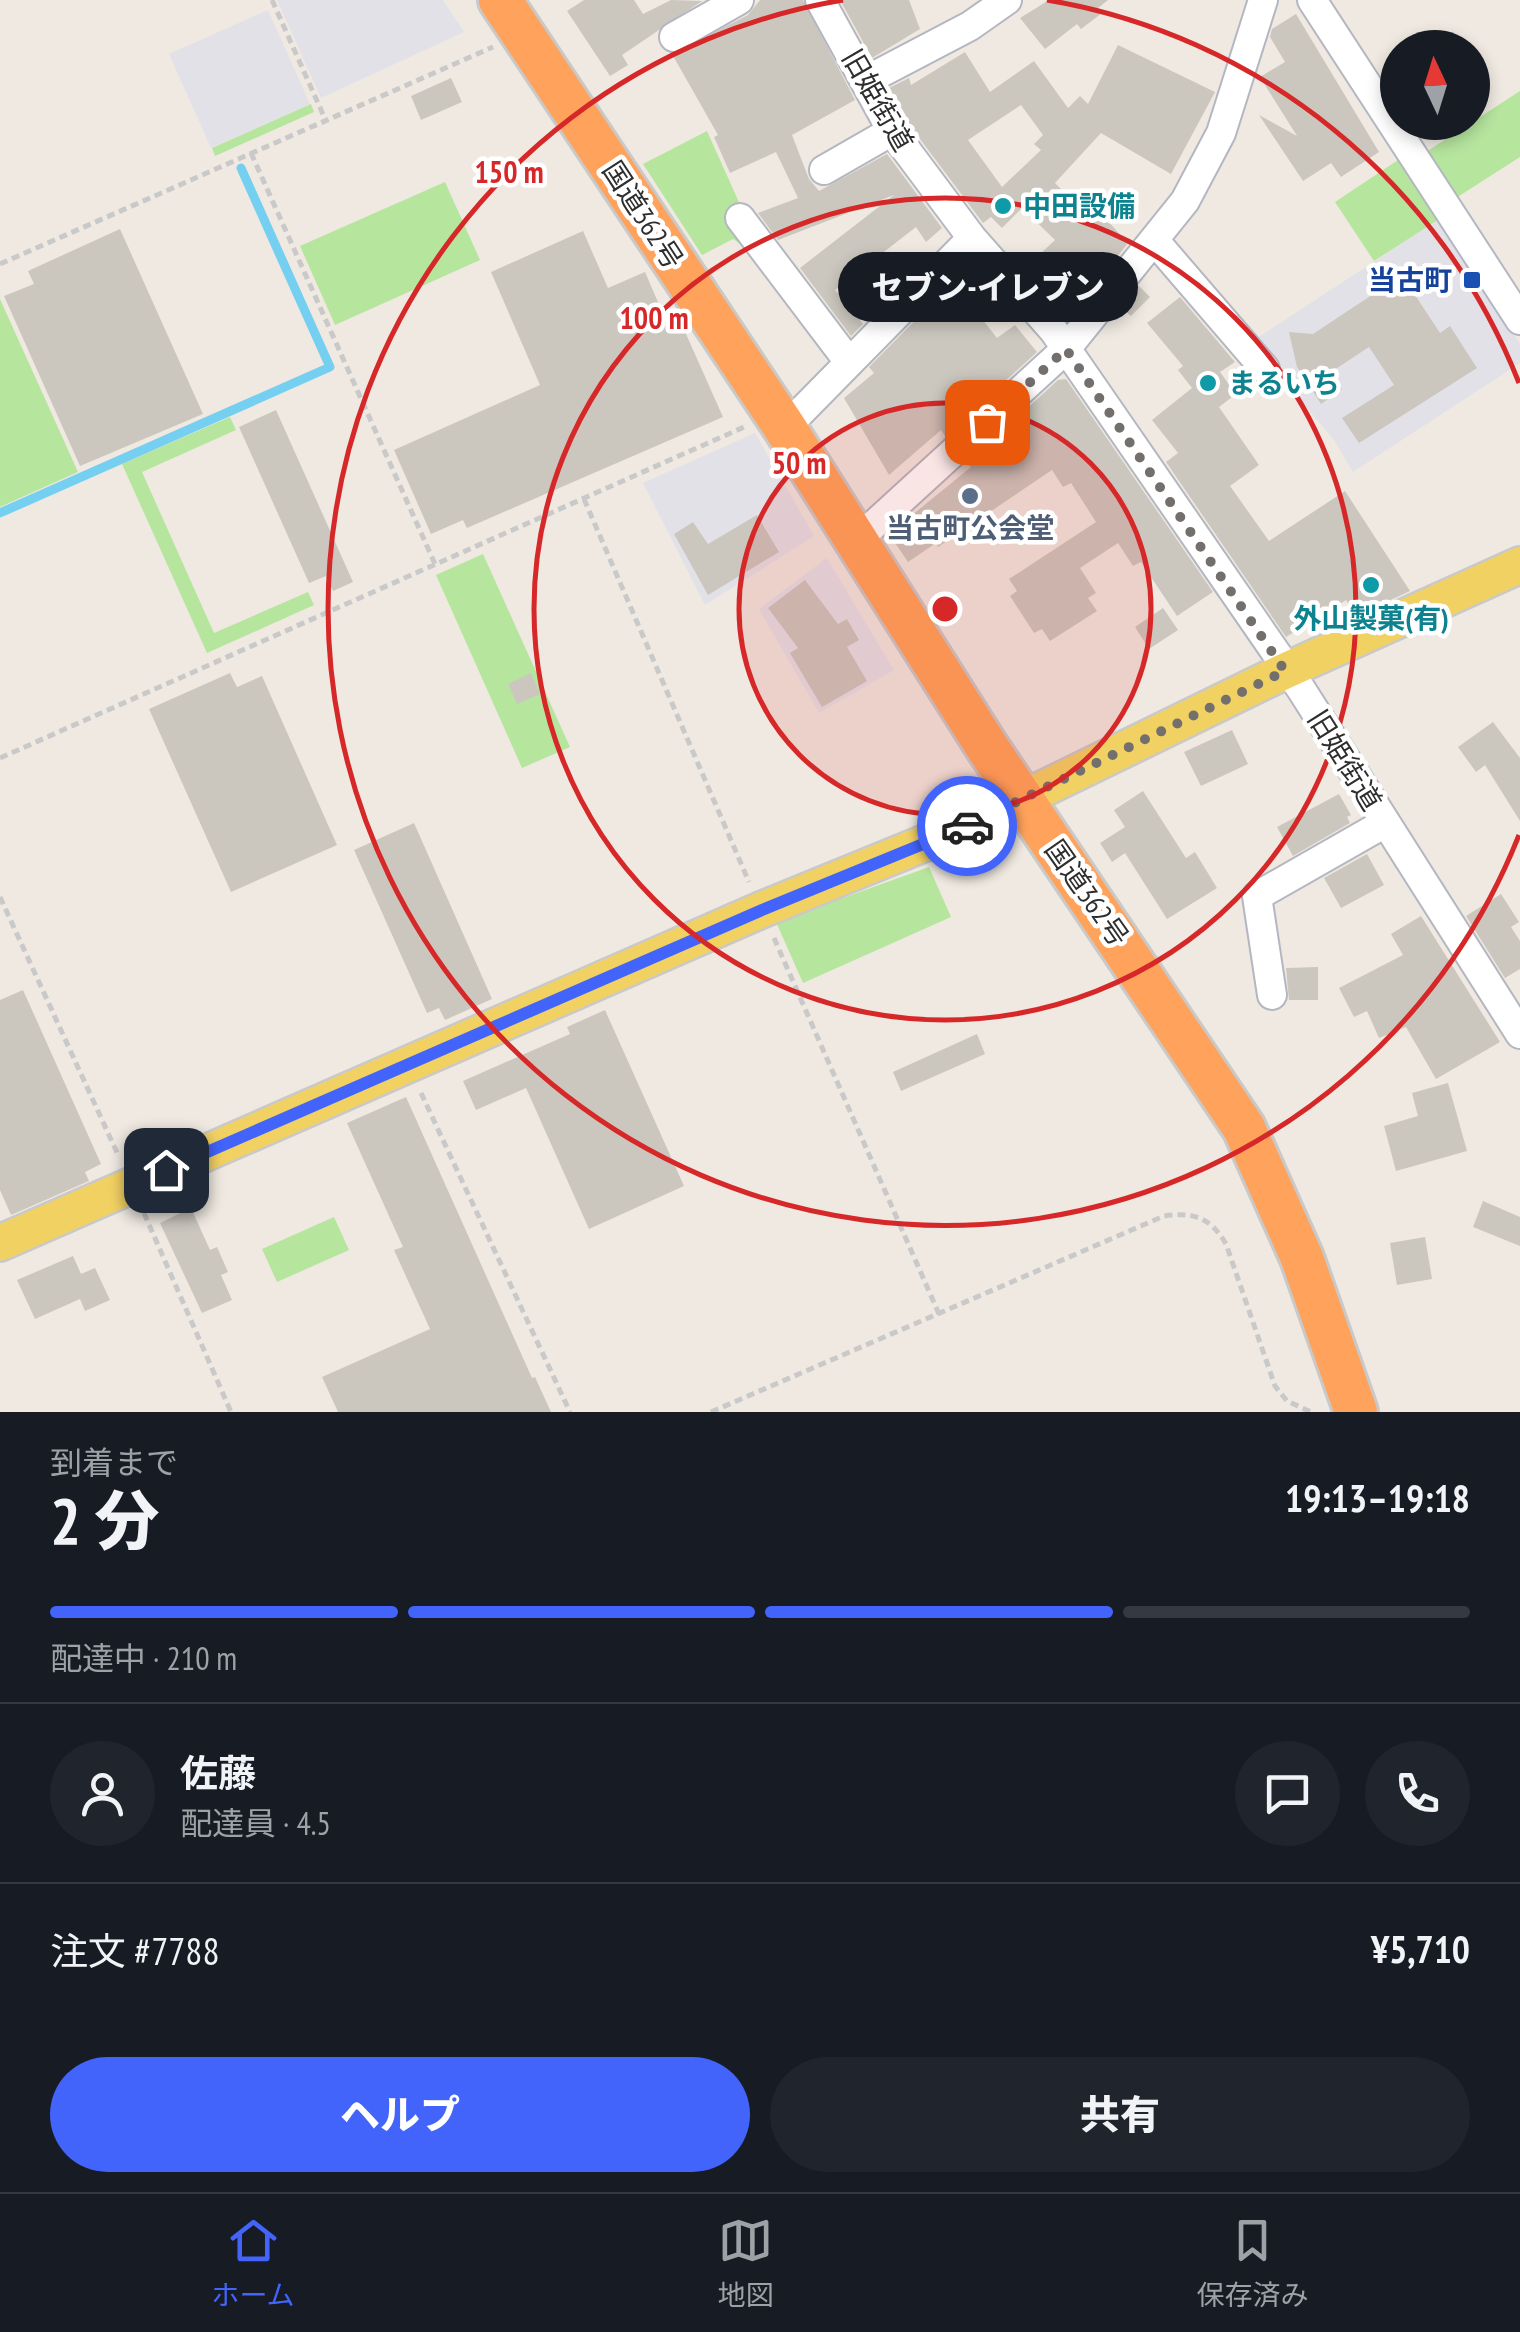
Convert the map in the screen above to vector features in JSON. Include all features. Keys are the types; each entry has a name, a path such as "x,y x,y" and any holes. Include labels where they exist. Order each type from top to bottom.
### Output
{"highway":[{"name":"国道362号","path":"512,17 1024,800 1244,1128 1302,1258 1356,1412"}],"main road":[{"path":"0,1243 1024,800 1285,671 1520,564"}],"street":[{"path":"674,38 738,0"},
{"name":"旧姫街道","path":"820,0 892,132 972,238 1066,349 1301,689 1385,823 1510,990 1520,1034"},
{"path":"867,80 970,26 1007,0"},
{"path":"855,542 1066,349 1186,200 1221,133 1263,0"},
{"path":"1312,0 1520,320"},
{"path":"824,170 892,132"},
{"path":"740,218 849,362"},
{"path":"779,421 849,362 972,238"},
{"path":"1154,240 1265,369"},
{"path":"1272,995 1258,896 1385,823"}],"path":[{"path":"272,0 326,121"},
{"path":"0,264 326,121 512,17"},
{"path":"251,153 435,564"},
{"path":"0,758 435,564 779,421"},
{"path":"0,896 230,1412"},
{"path":"407,1064 570,1412"},
{"path":"711,1412 1164,1216 1181,1214 1200,1216 1215,1225 1226,1244 1275,1386 1287,1401 1311,1412"}],"shaded area":[{"path":"277,0 443,0 464,32 321,98"},
{"path":"268,10 310,104 211,148 169,54"},
{"path":"1438,220 1520,344 1520,363 1353,472 1334,440 1251,342"},
{"path":"755,433 814,536 705,605 643,483"},
{"path":"827,558 894,670 819,713 759,609"}],"green space":[{"path":"1520,91 1520,157 1456,198 1426,152 1444,140 1490,140 1490,110"},
{"path":"311,104 314,112 215,156 212,148"},
{"path":"707,131 765,260 733,239 702,255 643,164"},
{"path":"1398,160 1438,220 1374,261 1335,202"},
{"path":"445,182 480,260 335,325 300,246"},
{"path":"0,299 78,472 0,507"},
{"path":"230,417 236,430 142,472 214,633 308,592 314,605 207,653 122,464"},
{"path":"483,554 570,747 522,768 436,575"},
{"path":"929,867 951,917 803,983 776,922"},
{"path":"334,1217 349,1250 277,1282 262,1249"}],"building":[{"path":"584,0 634,0 643,14 671,0 702,1 622,55 628,65 610,76 567,11"},
{"path":"760,0 803,0 855,100 792,135 809,179 819,191 887,154 942,228 926,242 916,227 835,290 863,324 851,336 800,268 894,195 778,240 758,213 798,198 776,152 730,173 714,137 718,135 672,54 748,15"},
{"path":"840,0 909,0 920,29 872,58"},
{"path":"1049,0 1108,0 1098,8 1102,13 1081,29 1077,24 1045,49 1020,18"},
{"path":"1296,14 1379,152 1341,177 1331,163 1303,181 1259,115 1297,136 1260,77 1285,62 1270,37 1272,29"},
{"path":"1118,45 1215,92 1171,174 1101,133 1055,183 1084,212 1092,204 1128,243 1095,285 1082,274 1052,302 1023,270 1055,240 1022,208 1002,228 991,217 983,223 911,127 889,88 909,78 911,85 965,52 990,92 1034,61 1068,108 1080,96 1088,104","holes":["1021,105 1043,135 1034,144 1041,150 1002,187 968,140"]},
{"path":"451,78 462,102 421,120 411,96"},
{"path":"120,229 203,414 80,466 4,296 34,284 28,271"},
{"path":"583,231 608,288 645,272 670,330 682,325 723,417 467,528 463,520 431,534 394,450 540,385 491,272"},
{"path":"1402,275 1440,333 1450,326 1477,368 1359,443 1342,418 1394,385 1369,347 1331,372 1342,389 1321,404 1297,367 1289,332 1313,334"},
{"path":"953,282 997,338 1015,325 1037,352 945,436 941,430 889,475 844,398 874,373 869,367"},
{"path":"1139,286 1150,297 1131,316 1121,308"},
{"path":"1180,297 1235,362 1220,372 1236,394 1219,407 1259,465 1230,486 1269,541 1345,491 1410,591 1356,616 1346,600 1286,637 1166,462 1178,453 1152,420 1192,388 1178,370 1183,366 1147,323"},
{"path":"1066,379 1213,592 1177,616 1141,562 1133,566 1118,543 1080,568 1096,593 1088,598 1097,611 1050,641 1042,629 1034,633 1010,596 1017,591 1009,579 1096,522 1071,483 1063,487 1052,470 938,547 936,543 908,562 889,534 971,467 967,463 1058,380"},
{"path":"276,410 353,582 333,591 326,576 309,583 239,427"},
{"path":"757,515 779,552 708,595 674,534 693,522 708,544"},
{"path":"805,580 838,624 847,619 859,640 847,647 867,681 822,707 790,653 798,648 768,608"},
{"path":"1163,608 1178,630 1149,649 1135,627"},
{"path":"230,673 237,687 262,676 337,845 231,892 149,709"},
{"path":"531,673 540,694 517,704 508,684"},
{"path":"1493,722 1520,758 1520,821 1485,765 1476,772 1458,747"},
{"path":"1232,730 1248,764 1201,786 1184,752"},
{"path":"1143,791 1186,858 1195,852 1217,888 1167,919 1125,853 1112,862 1100,843 1125,827 1114,810"},
{"path":"1339,794 1351,815 1347,817 1350,823 1293,856 1277,827"},
{"path":"414,823 492,999 445,1020 439,1008 427,1013 354,850"},
{"path":"1367,854 1384,885 1341,908 1324,878"},
{"path":"1501,894 1519,922 1511,927 1520,941 1520,969 1505,978 1466,916"},
{"path":"1421,916 1500,1042 1436,1079 1406,1027 1379,1038 1367,1011 1354,1017 1339,988 1403,955 1391,934"},
{"path":"1318,967 1318,1000 1289,1000 1286,968"},
{"path":"23,990 101,1164 85,1172 89,1181 11,1215 0,1190 0,1000"},
{"path":"605,1010 684,1186 589,1229 526,1088 476,1110 463,1081 570,1034 567,1027"},
{"path":"977,1034 985,1054 901,1091 893,1072"},
{"path":"1448,1083 1467,1151 1396,1171 1384,1126 1418,1116 1412,1093"},
{"path":"406,1097 532,1378 535,1377 551,1412 338,1412 322,1377 430,1329 394,1250 403,1247 347,1123"},
{"path":"1483,1201 1520,1217 1520,1246 1473,1227"},
{"path":"191,1208 210,1250 217,1247 228,1272 221,1275 232,1300 202,1313 160,1223"},
{"path":"1425,1237 1432,1279 1397,1285 1390,1243"},
{"path":"73,1256 81,1274 95,1268 110,1300 85,1311 80,1299 35,1319 17,1280"}],"waterway":[{"path":"0,513 330,367 241,168"}],"way so far":[{"path":"967,826 1285,671 1066,349 987,422"}],"place":[{"name":"中田設備","path":"1003,206"},
{"name":"当古町","path":"1472,280"},
{"name":"まるいち","path":"1208,383"},
{"name":"セブン-イレブン","path":"987,422"},
{"name":"当古町公会堂","path":"970,496"},
{"name":"外山製菓(有)","path":"1371,585"}],"route":[{"path":"166,1170 762,910 967,826"}]}
